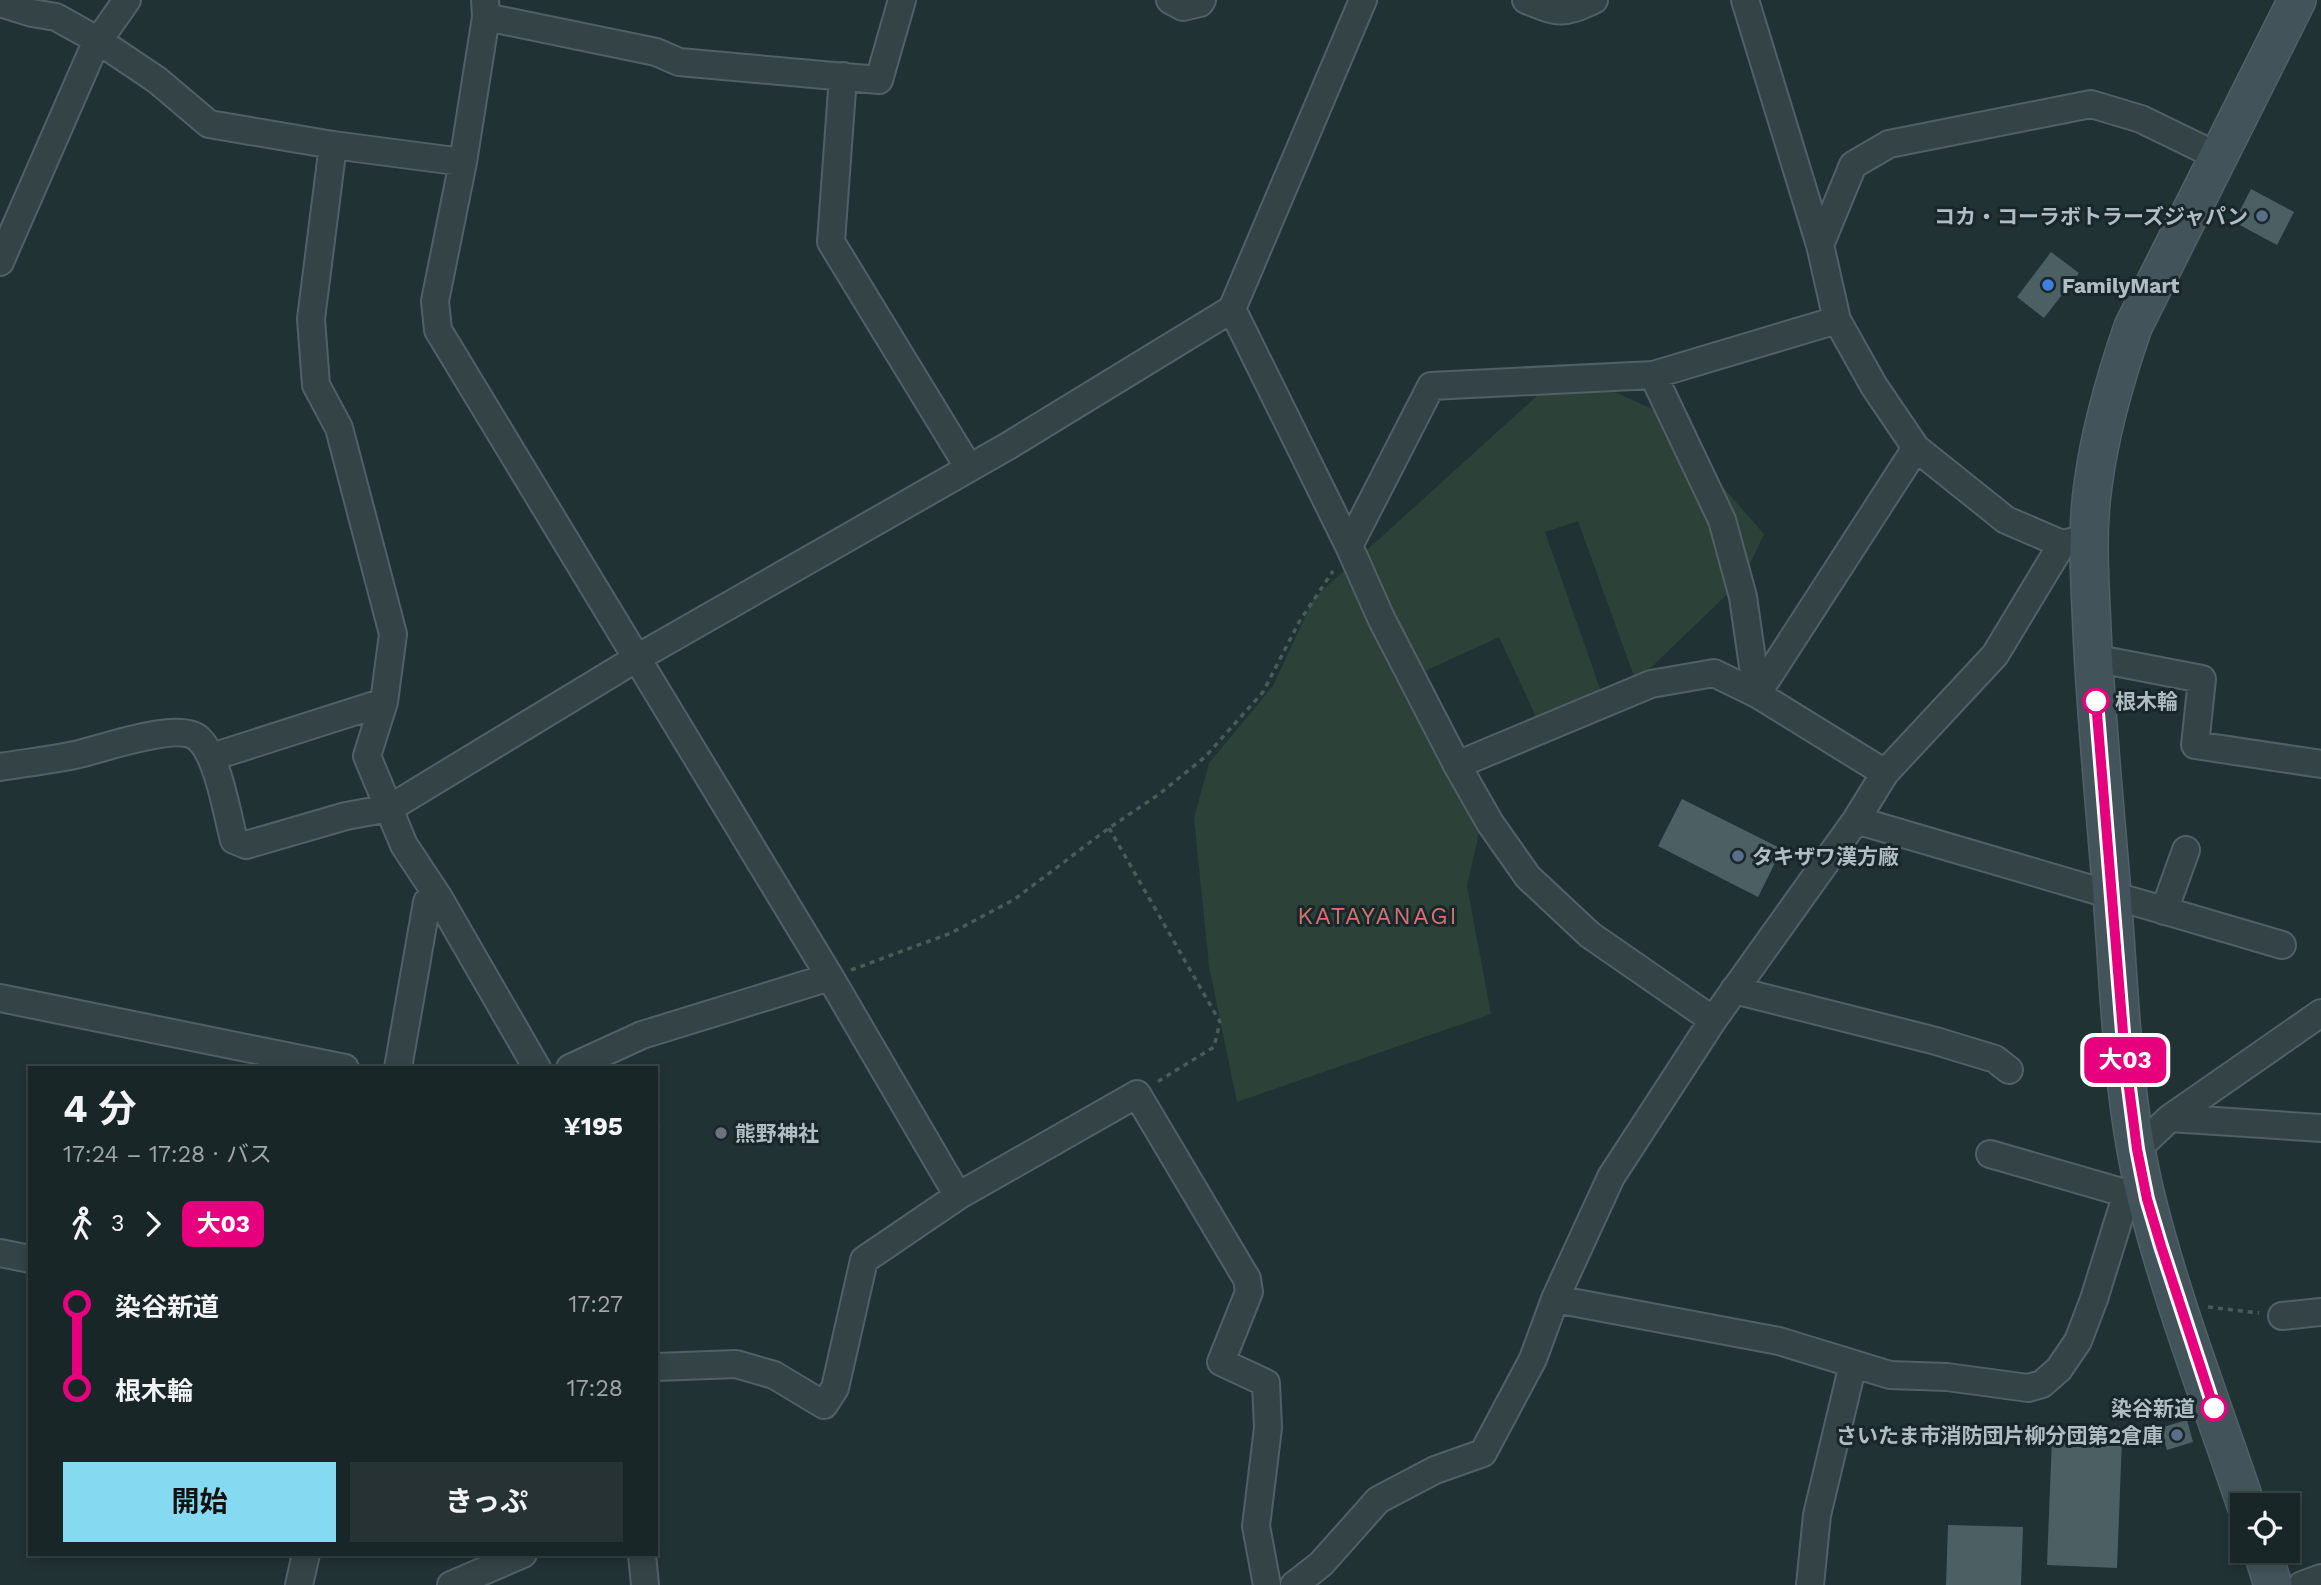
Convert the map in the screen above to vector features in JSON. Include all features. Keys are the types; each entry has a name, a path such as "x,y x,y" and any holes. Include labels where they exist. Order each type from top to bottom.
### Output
{"main road":[{"path":"2242,1493 2179,1304 2137,1196 2137,1149 2125,1057 2094,658 2075,541 2093,485 2104,427 2133,327 2297,0"},
{"path":"2266,1563 2273,1585"}],"street":[{"path":"0,261 94,47 127,0"},
{"path":"902,0 879,80 679,62 656,52 486,8 463,162 435,301 438,330 830,978 958,1196"},
{"path":"1170,0 1183,7 1202,0"},
{"path":"0,766 76,755 119,741 185,732 198,738 212,757 234,840 246,845 346,816 390,808 637,658 969,468 1232,309 1363,0"},
{"path":"1526,0 1550,10 1568,12 1594,0"},
{"path":"1294,1585 1321,1564 1378,1500 1436,1471 1483,1453 1533,1359 1555,1299 1611,1177 1713,1020 1856,820 1885,773 1995,655 2075,541 2006,520 1916,448 1874,386 1837,320 1820,245 1745,0"},
{"path":"0,3 56,17 99,41 157,80 209,124 333,145 463,162"},
{"path":"843,76 831,242 969,468"},
{"path":"1820,245 1853,165 1889,144 2091,104 2140,119 2217,156"},
{"path":"333,145 311,319 316,385 339,428 393,634 384,702 368,756 404,845 439,898 536,1066"},
{"path":"1232,309 1349,546 1381,618 1457,765 1490,822 1528,877 1590,935 1713,1020"},
{"path":"1349,546 1431,386 1653,375 1837,320"},
{"path":"1653,375 1722,520 1743,597 1757,694"},
{"path":"1757,694 1916,448"},
{"path":"2094,658 2202,679 2195,745 2321,764"},
{"path":"1457,765 1651,684 1714,673 1757,694 1885,773"},
{"path":"212,757 384,702"},
{"path":"1856,820 2282,945"},
{"path":"2164,911 2186,850"},
{"path":"398,1066 427,902 439,898"},
{"path":"574,1066 642,1035 830,978"},
{"path":"1734,990 1936,1041 1995,1059 2009,1070"},
{"path":"0,998 335,1066"},
{"path":"2137,1149 2170,1118 2321,1013"},
{"path":"658,1367 736,1364 774,1376 824,1405 835,1388 864,1260 958,1196 1137,1094 1247,1279 1249,1292 1221,1362 1266,1382 1268,1428 1256,1526 1267,1585"},
{"path":"2170,1118 2321,1128"},
{"path":"1555,1299 1779,1341 1890,1375 1947,1377 2028,1388 2042,1384 2059,1369 2078,1341 2137,1196 1990,1154"},
{"path":"0,1253 28,1259"},
{"path":"2282,1316 2321,1312"},
{"path":"1810,1585 1817,1515 1853,1364"},
{"path":"299,1585 306,1556"},
{"path":"451,1585 518,1556"},
{"path":"642,1556 645,1585"},
{"path":"2302,1585 2321,1578"}],"path":[{"path":"830,978 951,933 1004,905 1158,795 1205,757 1263,692 1299,622 1349,546"},
{"path":"1109,828 1220,1022 1214,1047 1137,1094"},
{"path":"2179,1304 2282,1316"}],"green space":[{"path":"1560,375 1601,386 1655,410 1764,534 1743,579 1636,682 1578,521 1545,532 1603,697 1539,723 1499,637 1408,679 1485,822 1479,833 1467,886 1491,1014 1237,1102 1209,966 1194,818 1209,763 1273,686 1314,598"}],"building":[{"path":"2251,189 2294,212 2277,245 2234,222"},
{"name":"FamilyMart","path":"2051,252 2079,273 2044,318 2017,297"},
{"path":"1682,799 1782,849 1758,897 1658,846"},
{"name":"さいたま市消防団片柳分団第2倉庫","path":"2187,1420 2193,1442 2167,1450 2160,1428"},
{"path":"2052,1438 2122,1440 2117,1568 2047,1565"},
{"path":"1948,1525 2023,1527 2021,1585 1946,1585"}],"bus line":[{"name":"大03","path":"2096,701 2125,1057 2137,1149 2147,1199 2168,1270 2214,1408"}],"place":[{"name":"コカ・コーラボトラーズジャパン","path":"2262,216"},
{"name":"FamilyMart","path":"2048,285"},
{"name":"根木輪","path":"2096,701"},
{"name":"タキザワ漢方廠","path":"1738,856"},
{"name":"熊野神社","path":"721,1133"},
{"name":"染谷新道","path":"2214,1408"},
{"name":"さいたま市消防団片柳分団第2倉庫","path":"2177,1435"}],"district":[{"name":"KATAYANAGI","path":"1378,916"}]}
